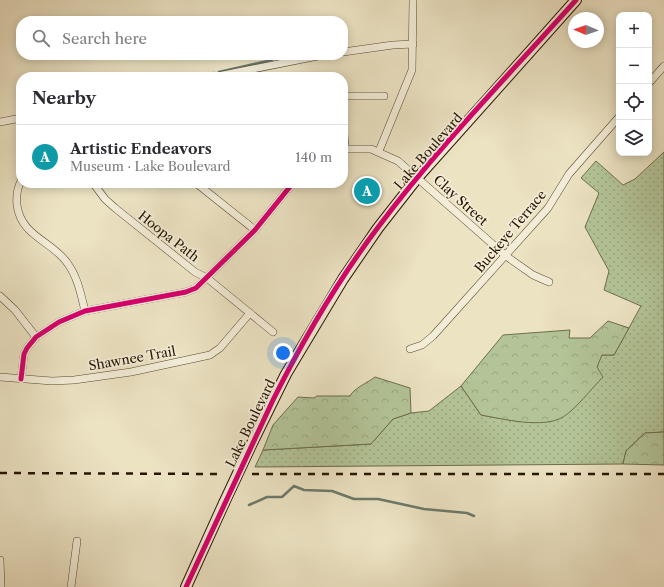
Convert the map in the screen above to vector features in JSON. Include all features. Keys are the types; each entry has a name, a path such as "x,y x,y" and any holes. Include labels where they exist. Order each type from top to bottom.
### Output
{"main road":[{"name":"Lake Boulevard","path":"186,587 253,441 286,374 343,279 378,228 418,177 576,0"}],"street":[{"path":"348,148 379,151 412,70 413,0"},
{"path":"348,51 393,45 413,44"},
{"path":"238,72 298,60"},
{"path":"652,80 664,66"},
{"path":"348,96 384,96"},
{"path":"0,122 16,119"},
{"name":"Buckeye Terrace","path":"410,349 422,345 433,336 506,256 548,208 569,174 616,120"},
{"name":"Clay Street","path":"379,151 398,161 418,177 506,256 533,275 549,282"},
{"path":"18,188 16,195 21,220 32,234 60,254 68,264 78,286 85,311"},
{"name":"Hoopa Path","path":"97,188 105,200 196,272 208,278 273,332"},
{"path":"202,188 254,230"},
{"path":"21,379 26,348 36,337 59,322 85,311 192,290 208,278 254,230 289,188"},
{"path":"0,296 16,310 36,337"},
{"name":"Shawnee Trail","path":"0,377 52,382 80,380 210,355 220,348 250,313"},
{"path":"71,587 77,541"},
{"path":"0,560 1,587"}],"green space":[{"path":"664,152 664,432 645,433 626,451 623,464 255,467 263,450 371,444 393,419 411,413 429,411 461,386 481,415 516,421 551,421 596,367 602,355 614,355 641,306 604,290 609,271 585,227 599,193 581,178 596,161 623,185 635,179"},
{"path":"608,321 629,328 614,355 602,355 597,367 603,377 568,414 555,421 534,423 511,421 481,415 461,386 503,335 570,330 569,338 590,338"},
{"path":"375,377 410,388 411,413 393,419 371,444 263,450 273,425 298,397 314,398 317,396 350,396 357,388"},
{"path":"664,432 664,465 623,464 626,451 645,433"}],"waterway":[{"path":"219,72 272,60"},
{"path":"249,505 267,497 282,497 294,486 304,490 332,491 354,499 378,499 424,509 467,513 474,516"}],"railway":[{"path":"0,473 224,474"},
{"path":"252,474 664,474"}],"cycle path":[{"path":"186,587 273,400 309,333 335,289 379,226 425,168 576,0"},
{"path":"21,379 24,354 27,348 36,337 59,322 85,311 186,292 196,288 255,230 289,188"}],"place":[{"name":"Artistic Endeavors","path":"367,191"}]}
